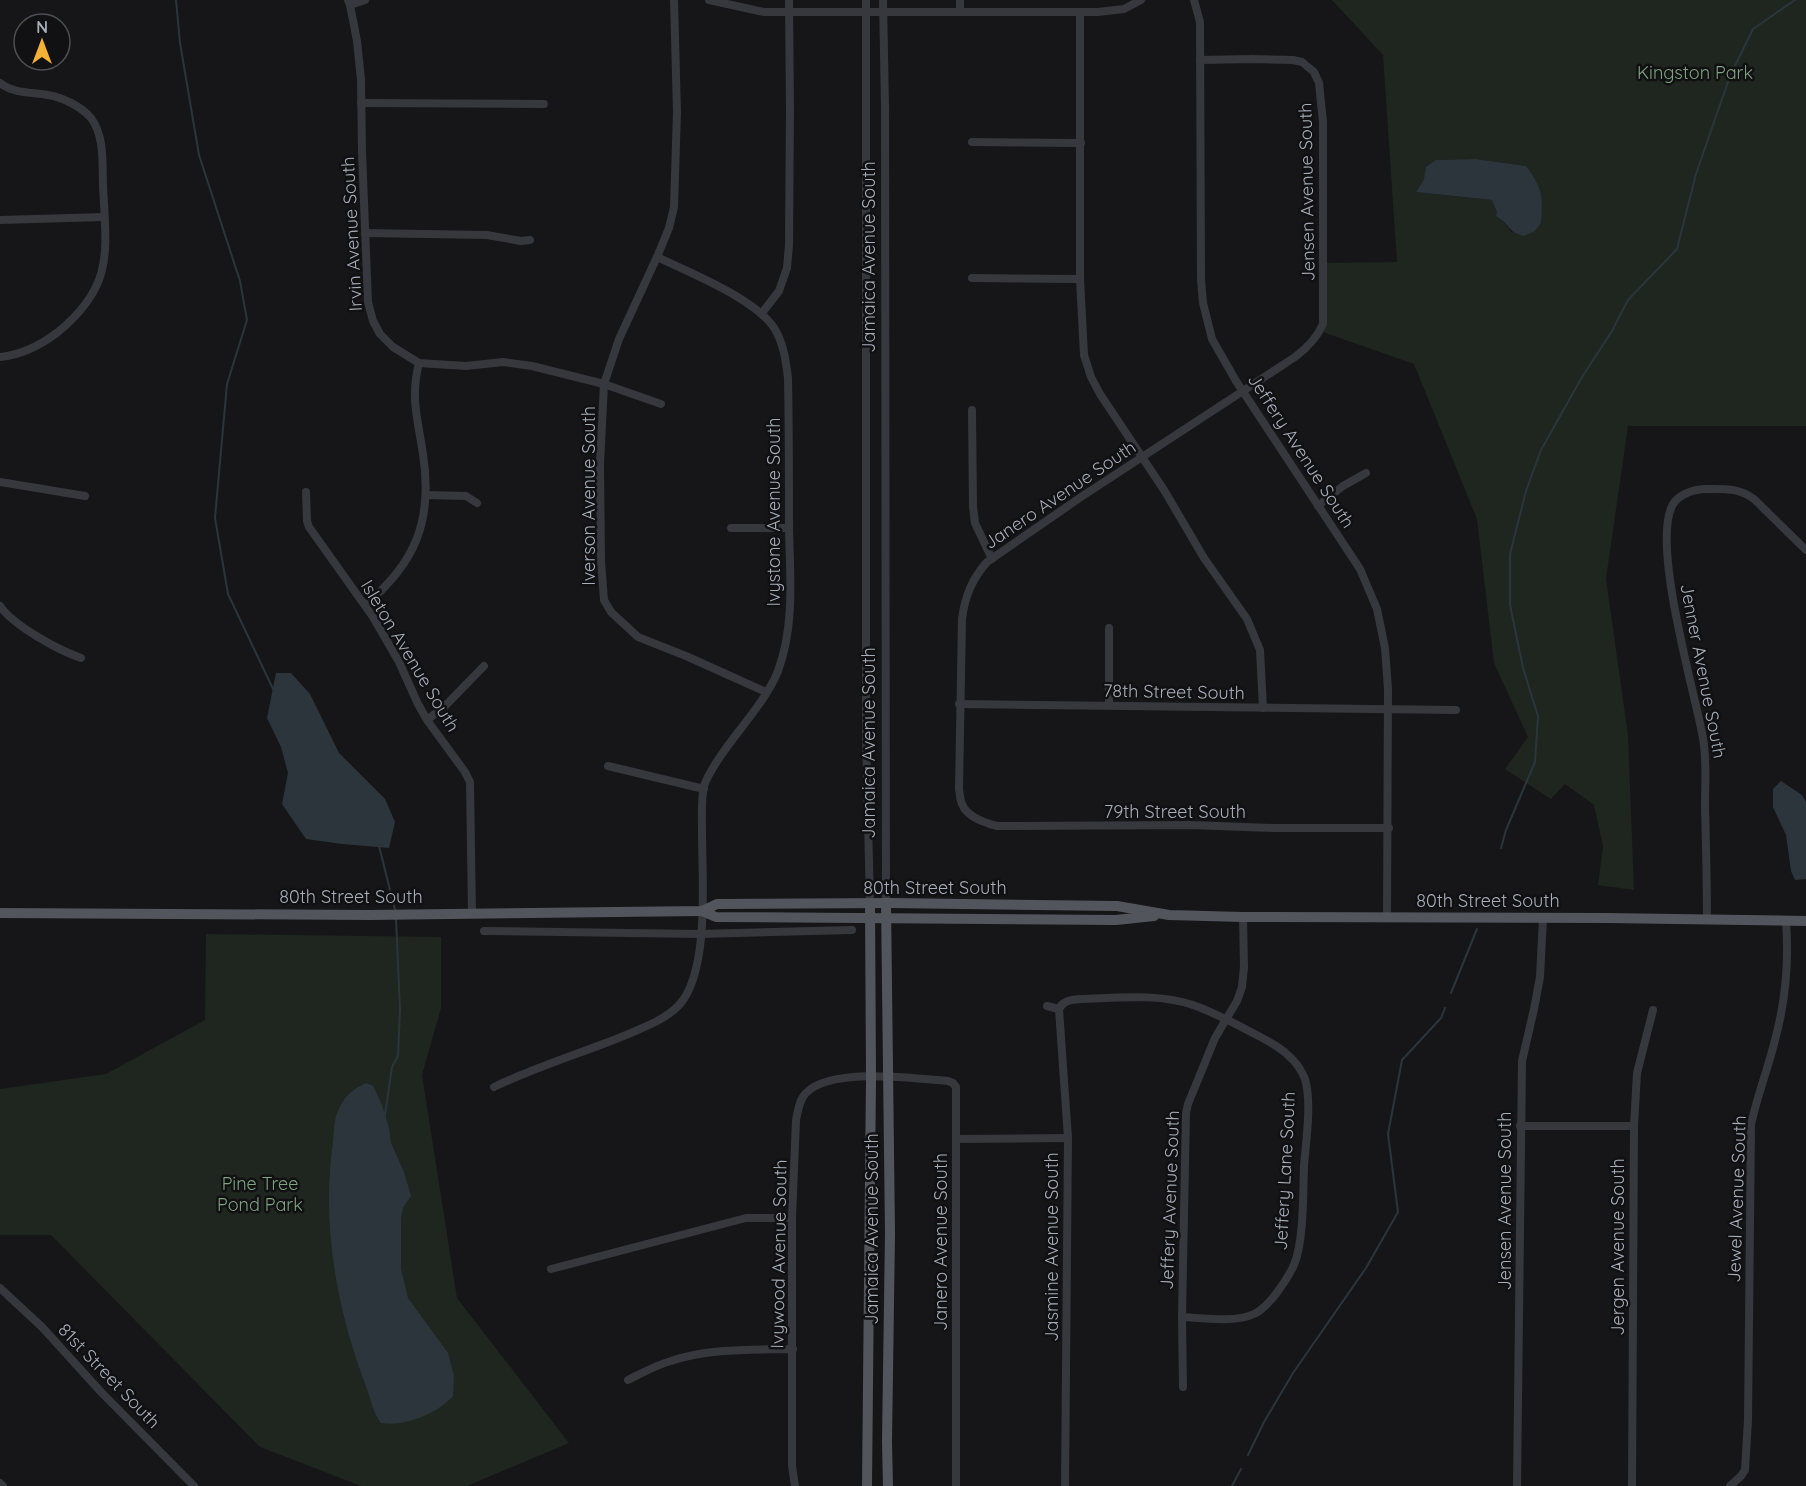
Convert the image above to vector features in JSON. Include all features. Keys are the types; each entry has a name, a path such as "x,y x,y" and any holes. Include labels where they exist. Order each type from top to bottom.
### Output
{"main road":[{"name":"80th Street South","path":"702,911 717,904 886,903 1117,906 1169,915"},
{"name":"Jamaica Avenue South","path":"886,903 890,1233 888,1486"},
{"name":"Jamaica Avenue South","path":"867,1486 871,1077 870,904"},
{"name":"80th Street South","path":"0,913 370,915 702,911 716,917 870,919 1116,920 1169,915 1806,921"}],"street":[{"path":"349,2 365,0"},
{"name":"Iverson Avenue South","path":"674,0 677,112 675,196 669,228 619,339 604,384 600,464 601,561 604,600 610,612 638,637 766,692"},
{"path":"709,0 764,12 866,13 1080,12 1124,9 1141,0"},
{"path":"762,313 779,291 787,268 789,245 789,0"},
{"name":"Jamaica Avenue South","path":"866,0 866,737 870,904"},
{"name":"Jamaica Avenue South","path":"884,0 886,903"},
{"path":"960,0 960,12"},
{"name":"Jeffery Avenue South","path":"1194,0 1200,22 1203,303 1212,339 1243,392 1360,569 1377,609 1385,648 1388,709 1388,918"},
{"name":"Irvin Avenue South","path":"349,2 357,41 361,103 368,302 373,321 380,334 393,347 419,363"},
{"path":"1080,12 1080,279 1084,356 1100,394 1143,458 1204,558 1239,605 1255,633 1260,650 1263,708"},
{"name":"Jensen Avenue South","path":"1200,60 1252,59 1302,62 1314,72 1322,103 1323,324 1308,347 1243,392"},
{"path":"0,83 14,90 50,95 61,99 79,108 90,118 101,142 106,249 100,279 87,304 51,337 29,350 0,357"},
{"path":"361,103 544,104"},
{"path":"972,142 1081,142"},
{"path":"0,219 104,217"},
{"path":"365,233 487,235 521,241 530,240"},
{"name":"Ivystone Avenue South","path":"494,1087 646,1026 668,1014 680,1004 697,968 702,911 704,789 710,772 766,692 784,654 791,588 786,356 777,331 762,313 745,301 657,257"},
{"path":"972,278 1080,279"},
{"path":"365,605 392,580 413,548 423,519 426,495 423,455 414,399 415,378 419,363 466,366 503,362 532,366 604,384 661,404"},
{"name":"Janero Avenue South","path":"965,809 959,789 959,704 963,606 977,573 992,559 1081,497 1243,392"},
{"path":"972,410 975,523 992,559"},
{"path":"1318,506 1343,486 1366,473"},
{"path":"0,482 85,496"},
{"name":"Jenner Avenue South","path":"1707,920 1706,771 1703,738 1670,584 1667,520 1672,505 1682,496 1693,491 1737,490 1755,499 1806,550"},
{"name":"Isleton Avenue South","path":"306,492 309,527 365,605 399,662 427,720 470,782 472,914"},
{"path":"426,495 466,496 477,503"},
{"path":"731,528 789,528"},
{"path":"0,606 20,625 65,652 81,658"},
{"path":"1109,628 1109,705"},
{"path":"427,720 484,666"},
{"name":"78th Street South","path":"959,704 1456,710"},
{"path":"608,766 704,789"},
{"name":"79th Street South","path":"965,809 982,822 997,826 1190,825 1389,828"},
{"name":"Jeffery Avenue South","path":"1184,1387 1182,1317 1186,1113 1215,1038 1237,1001 1242,987 1243,917"},
{"name":"Jensen Avenue South","path":"1517,1486 1522,1060 1540,977 1543,918"},
{"name":"Jewel Avenue South","path":"1730,1486 1745,1470 1748,1420 1751,1125 1776,1039 1784,989 1786,921"},
{"path":"484,931 700,934 852,930"},
{"name":"Jeffery Lane South","path":"1059,1009 1060,1005 1067,1000 1080,999 1165,999 1192,1004 1227,1019 1278,1047 1292,1059 1305,1080 1308,1104 1300,1233 1295,1263 1286,1280 1256,1313 1237,1319 1182,1317"},
{"path":"1047,1006 1059,1009"},
{"name":"Jasmine Avenue South","path":"1059,1009 1068,1138 1065,1486"},
{"name":"Jergen Avenue South","path":"1632,1486 1634,1126 1637,1073 1653,1010"},
{"name":"Janero Avenue South","path":"871,1077 888,1076 948,1081 956,1087 956,1486"},
{"name":"Ivywood Avenue South","path":"795,1486 792,1466 792,1218 796,1120 799,1105 805,1094 820,1084 835,1079 871,1077"},
{"path":"1520,1126 1634,1126"},
{"path":"957,1139 1068,1138"},
{"path":"551,1269 746,1218 792,1218"},
{"name":"81st Street South","path":"0,1288 42,1327 101,1392 194,1486"},
{"path":"628,1380 656,1366 689,1356 739,1350 793,1349"}],"green space":[{"name":"Kingston Park","path":"1332,0 1806,0 1806,426 1628,426 1606,579 1628,735 1634,890 1598,885 1603,846 1594,805 1565,784 1551,799 1505,769 1528,737 1494,663 1477,519 1414,364 1320,331 1324,263 1397,262 1383,55","holes":["1476,159 1526,166 1512,233 1502,220 1492,200 1416,192 1436,160"]},
{"name":"Pine Tree Pond Park","path":"206,934 441,937 441,1008 422,1075 457,1298 569,1443 467,1486 361,1486 260,1447 51,1235 0,1235 0,1089 106,1074 205,1020"}],"shaded area":[{"path":"1476,159 1526,166 1539,187 1542,199 1541,223 1535,231 1524,236 1511,230 1496,216 1497,212 1492,200 1416,192 1424,179 1426,167 1436,160"},
{"path":"276,673 291,673 310,694 339,753 385,799 395,822 389,848 306,839 282,804 288,773 281,747 267,718"},
{"path":"1781,781 1802,795 1806,802 1806,879 1795,880 1791,871 1786,835 1773,807 1773,789"},
{"path":"366,1083 373,1086 382,1105 391,1143 404,1172 411,1196 403,1208 401,1219 401,1269 408,1298 448,1353 454,1376 453,1396 438,1408 420,1418 390,1424 381,1423 378,1419 356,1359 340,1298 331,1236 329,1205 334,1126 338,1111 346,1097"}],"waterway":[{"path":"176,0 180,43 199,155 240,281 247,320 227,384 215,518 228,594 274,691"},
{"path":"1501,848 1506,830 1535,762 1538,716 1523,668 1510,605 1510,554 1526,491 1541,450 1628,300 1677,249 1696,174 1730,76 1753,29 1795,0"},
{"path":"379,846 395,910"},
{"path":"385,1115 392,1067 398,1056 400,1009 396,919"},
{"path":"1451,993 1477,929"},
{"path":"1248,1455 1264,1422 1293,1373 1366,1268 1398,1212 1388,1134 1402,1060 1441,1018 1445,1008"},
{"path":"1232,1486 1241,1469"}]}
